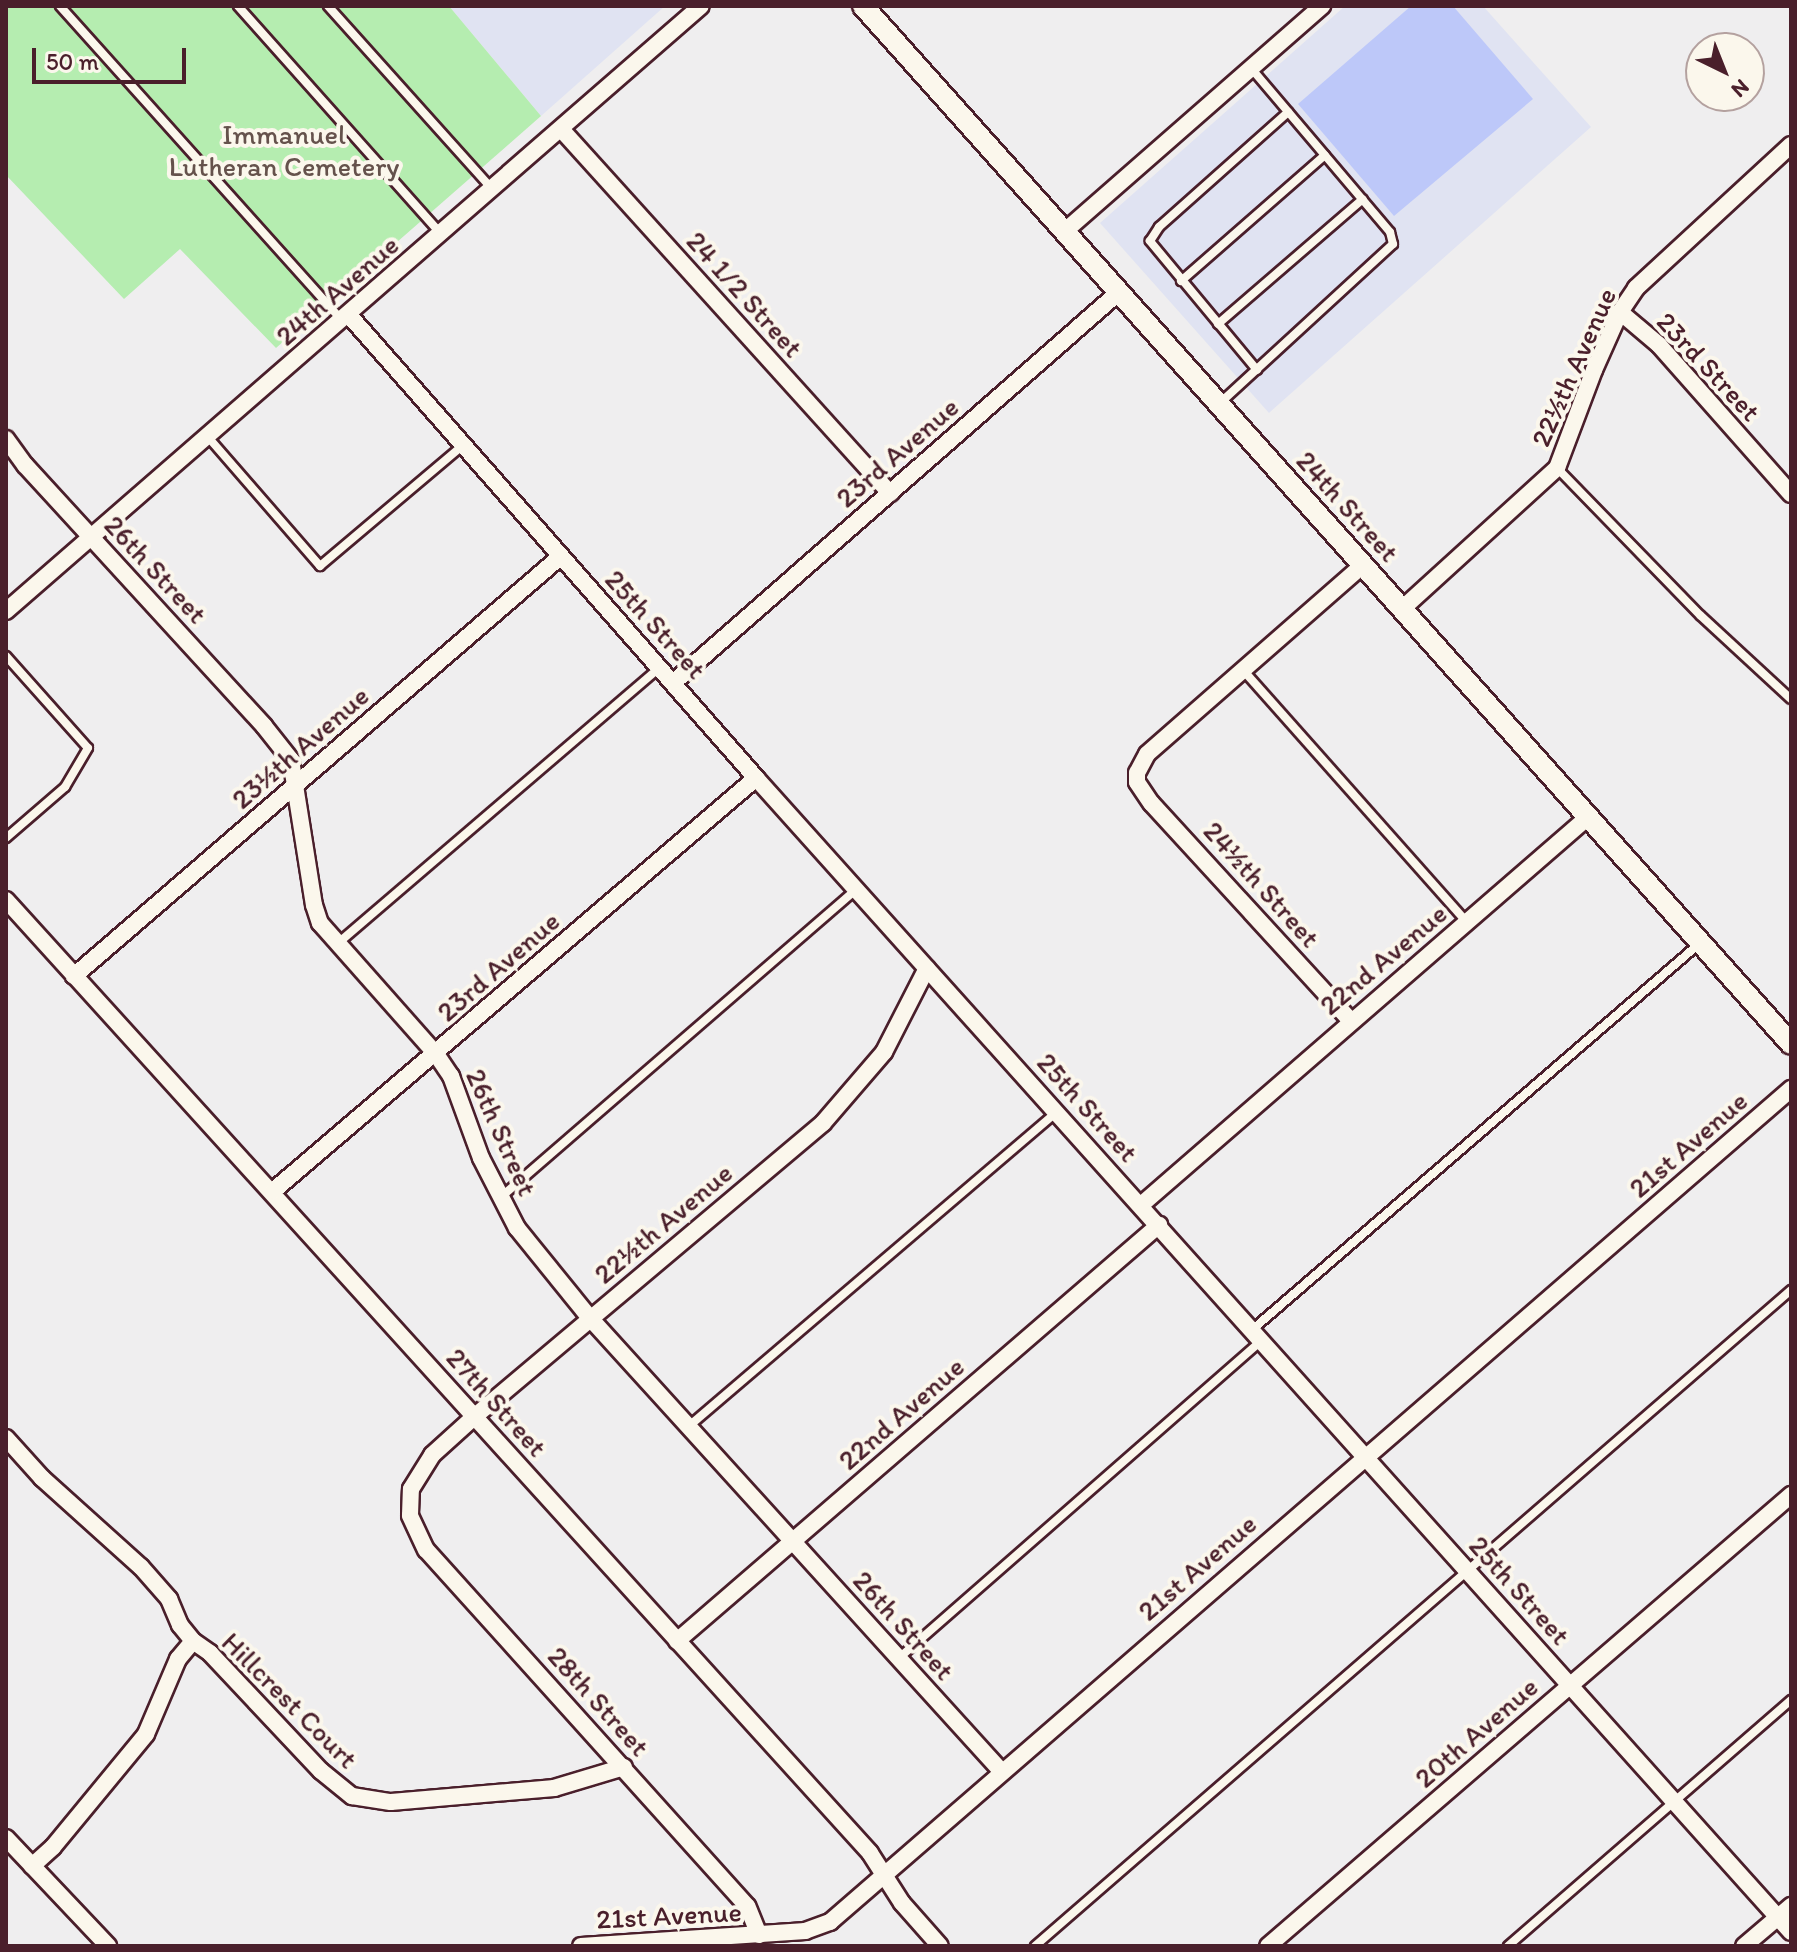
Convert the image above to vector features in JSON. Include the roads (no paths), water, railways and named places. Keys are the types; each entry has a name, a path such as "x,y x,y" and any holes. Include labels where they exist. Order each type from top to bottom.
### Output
{"street":[{"name":"24th Avenue","path":"6,611 93,539 701,6"},
{"name":"24th Street","path":"863,6 1791,1044"},
{"path":"1065,231 1322,6"},
{"name":"24 1/2 Street","path":"561,129 890,493"},
{"name":"22½th Avenue","path":"1402,609 1557,468 1620,312 1654,269 1791,145"},
{"name":"23rd Avenue","path":"674,682 1119,292"},
{"name":"23rd Street","path":"1620,312 1659,345 1791,494"},
{"name":"25th Street","path":"345,317 1791,1932"},
{"name":"26th Street","path":"6,439 25,465 282,746 291,760 314,905 320,923 436,1054 458,1091 481,1158 517,1228 590,1318 795,1540 1001,1771"},
{"name":"23½th Avenue","path":"74,976 560,557"},
{"path":"1243,670 1363,565"},
{"name":"24½th Street","path":"1243,670 1147,754 1140,762 1137,782 1151,803 1350,1020"},
{"name":"23rd Avenue","path":"273,1191 756,778"},
{"name":"22nd Avenue","path":"1141,1205 1350,1020 1588,817"},
{"name":"27th Street","path":"6,900 870,1853 902,1903 940,1946"},
{"name":"22½th Avenue","path":"411,1498 417,1475 432,1455 823,1123 884,1052 927,968"},
{"name":"21st Avenue","path":"581,1946 759,1935 817,1929 830,1922 1791,1089"},
{"name":"22nd Avenue","path":"677,1641 1159,1225"},
{"name":"Hillcrest Court","path":"6,1438 42,1478 141,1567 169,1599 180,1625 193,1641 220,1662 340,1788 367,1801 424,1800 554,1788 624,1767"},
{"name":"20th Avenue","path":"1268,1946 1791,1495"},
{"name":"28th Street","path":"411,1498 410,1515 426,1550 747,1906 759,1935"},
{"path":"32,1866 53,1847 146,1734 178,1659 193,1641"},
{"path":"6,1838 108,1946"},
{"path":"1744,1946 1791,1906"}],"lane":[{"path":"60,6 345,317"},
{"path":"238,6 441,234"},
{"path":"328,6 492,189"},
{"path":"1219,404 1393,244 1390,232 1251,68"},
{"path":"1257,370 1152,247 1153,234 1288,112"},
{"path":"1181,281 1325,155"},
{"path":"1218,324 1363,199"},
{"path":"208,437 320,566 462,446"},
{"path":"1557,468 1701,616 1791,699"},
{"path":"6,656 88,748 65,787 6,838"},
{"path":"336,944 660,667"},
{"path":"1243,670 1467,922"},
{"path":"501,1197 856,889"},
{"path":"898,1659 1700,943"},
{"path":"689,1426 1057,1111"},
{"path":"1035,1946 1791,1290"},
{"path":"1508,1946 1791,1700"}],"park label":[{"name":"Immanuel Lutheran Cemetery","path":"284,150"}]}
